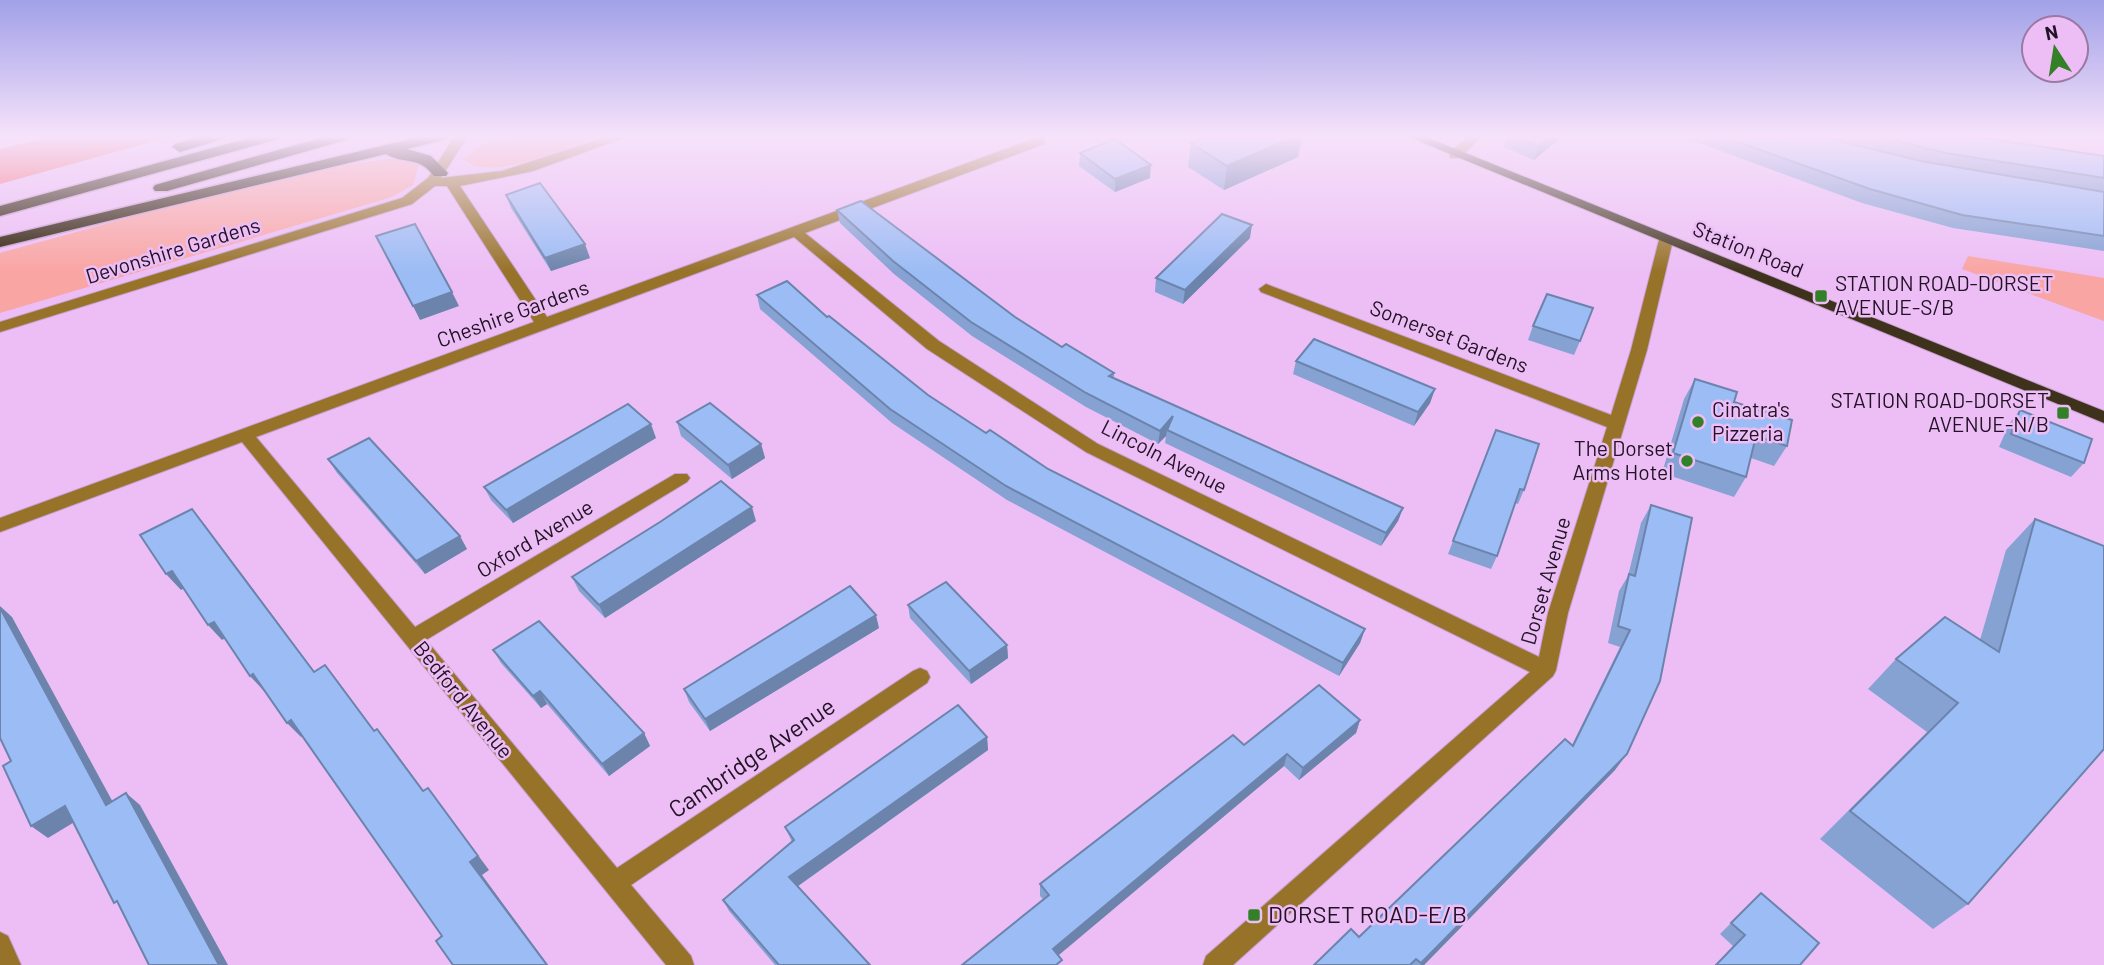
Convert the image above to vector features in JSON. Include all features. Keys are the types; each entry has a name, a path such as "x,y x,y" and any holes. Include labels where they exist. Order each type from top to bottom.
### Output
{"highway":[{"path":"0,200 61,182"},
{"path":"0,211 106,182"},
{"path":"0,234 183,182"},
{"path":"0,242 249,182"}],"main road":[{"name":"Station Road","path":"1522,182 2104,417"}],"street":[{"name":"Devonshire Gardens","path":"0,327 407,201 438,182"},
{"path":"444,182 544,325"},
{"name":"Cheshire Gardens","path":"0,525 929,182"},
{"name":"Lincoln Avenue","path":"796,231 933,345 1092,448 1545,670"},
{"name":"Dorset Avenue","path":"1214,965 1545,670 1558,613 1639,350 1666,240"},
{"name":"Somerset Gardens","path":"1266,289 1617,424"},
{"name":"Bedford Avenue","path":"245,435 682,965"},
{"name":"Oxford Avenue","path":"412,638 681,478"},
{"name":"Cambridge Avenue","path":"614,883 920,677"},
{"path":"0,944 9,965"}],"shaded area":[{"path":"268,182 414,182 392,197 0,313 0,253"},
{"path":"1968,256 2104,278 2104,321 1962,269"}],"building":[{"path":"1850,182 2045,182 2104,192 2104,236 1962,215"},
{"path":"540,183 585,244 545,258 506,195"},
{"path":"861,201 1015,317 1062,347 1066,344 1114,373 1109,376 1403,508 1386,533 1167,430 1173,416 1160,431 1086,393 971,322 893,261 837,210"},
{"path":"1222,214 1252,225 1185,290 1156,278"},
{"path":"415,224 452,292 413,306 376,236"},
{"path":"787,281 827,317 928,395 986,433 990,430 1048,469 1365,629 1343,663 1006,486 890,409 757,295"},
{"path":"1547,294 1593,308 1580,341 1533,326"},
{"path":"1314,339 1435,389 1418,412 1296,361"},
{"path":"1695,379 1737,392 1734,402 1792,420 1787,446 1756,436 1746,477 1673,453"},
{"path":"710,403 761,444 728,465 677,422"},
{"path":"628,404 651,424 506,510 484,487"},
{"path":"2020,410 2092,439 2084,463 2011,434"},
{"path":"1496,430 1539,444 1524,490 1520,489 1497,556 1453,541"},
{"path":"369,438 460,536 416,561 328,459"},
{"path":"721,481 752,507 599,605 572,577 660,522"},
{"path":"1651,505 1692,518 1660,681 1627,754 1421,963 1416,959 1410,965 1314,965 1351,929 1359,937 1565,739 1573,746 1630,630 1618,626 1629,574 1635,576"},
{"path":"192,509 314,672 325,665 423,791 428,788 478,856 470,862 547,965 453,965 436,941 442,936 291,720 287,723 253,674 250,676 214,622 208,625 172,571 166,574 140,535"},
{"path":"2035,519 2104,546 2104,749 1968,904 1850,811 1958,703 1896,659 1945,617 1999,652"},
{"path":"946,582 1007,645 969,671 908,605"},
{"path":"850,586 876,615 705,719 684,689"},
{"path":"0,608 106,805 126,793 219,965 149,965 65,806 31,826 3,766 11,761 0,738"},
{"path":"539,621 644,733 602,764 540,691 533,696 493,650"},
{"path":"1319,685 1360,720 1303,768 1287,754 1053,949 1062,960 1056,965 962,965 1049,895 1040,884 1233,735 1244,745"},
{"path":"958,705 987,737 789,877 870,965 779,965 723,900 794,840 785,827"},
{"path":"1761,893 1819,943 1800,965 1716,965 1745,935 1731,923"}],"place":[{"name":"STATION ROAD-DORSET AVENUE-S/B","path":"1821,296"},
{"name":"STATION ROAD-DORSET AVENUE-N/B","path":"2063,413"},
{"name":"Cinatra's Pizzeria","path":"1698,422"},
{"name":"The Dorset Arms Hotel","path":"1687,461"},
{"name":"DORSET ROAD-E/B","path":"1254,915"}]}
